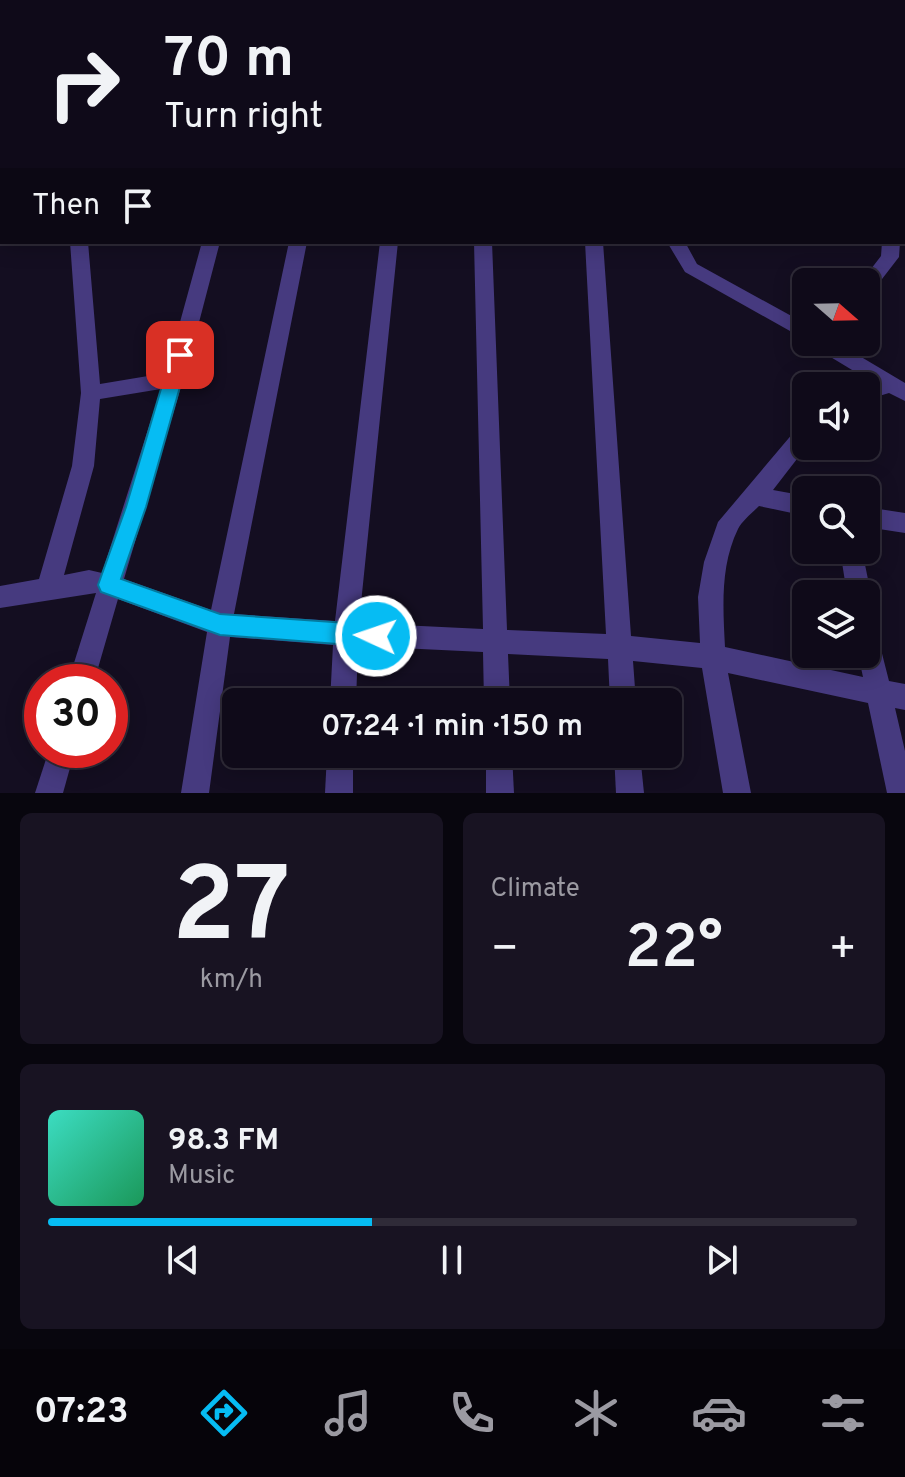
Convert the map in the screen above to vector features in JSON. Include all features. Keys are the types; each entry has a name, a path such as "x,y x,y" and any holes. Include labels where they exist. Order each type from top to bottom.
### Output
{"street":[{"path":"49,586 83,466 91,393 79,244"},
{"path":"86,664 136,507 210,244"},
{"path":"195,793 220,625 298,244"},
{"path":"344,688 346,634 389,244"},
{"path":"483,244 497,688"},
{"path":"594,244 622,688"},
{"path":"677,244 691,268 792,325"},
{"path":"880,270 890,257 891,244"},
{"path":"844,356 897,389"},
{"path":"91,393 173,379"},
{"path":"737,793 713,657 710,597 716,562 729,522 755,496 792,450"},
{"path":"755,496 792,503"},
{"path":"880,519 905,523"},
{"path":"0,597 89,581 109,585 220,625 619,647 713,657 905,697"},
{"path":"872,668 901,793"},
{"path":"49,793 57,768"},
{"path":"339,793 340,768"},
{"path":"499,768 500,793"},
{"path":"628,768 630,793"}],"route":[{"path":"180,355 136,507 109,585 220,625 376,636"}]}
